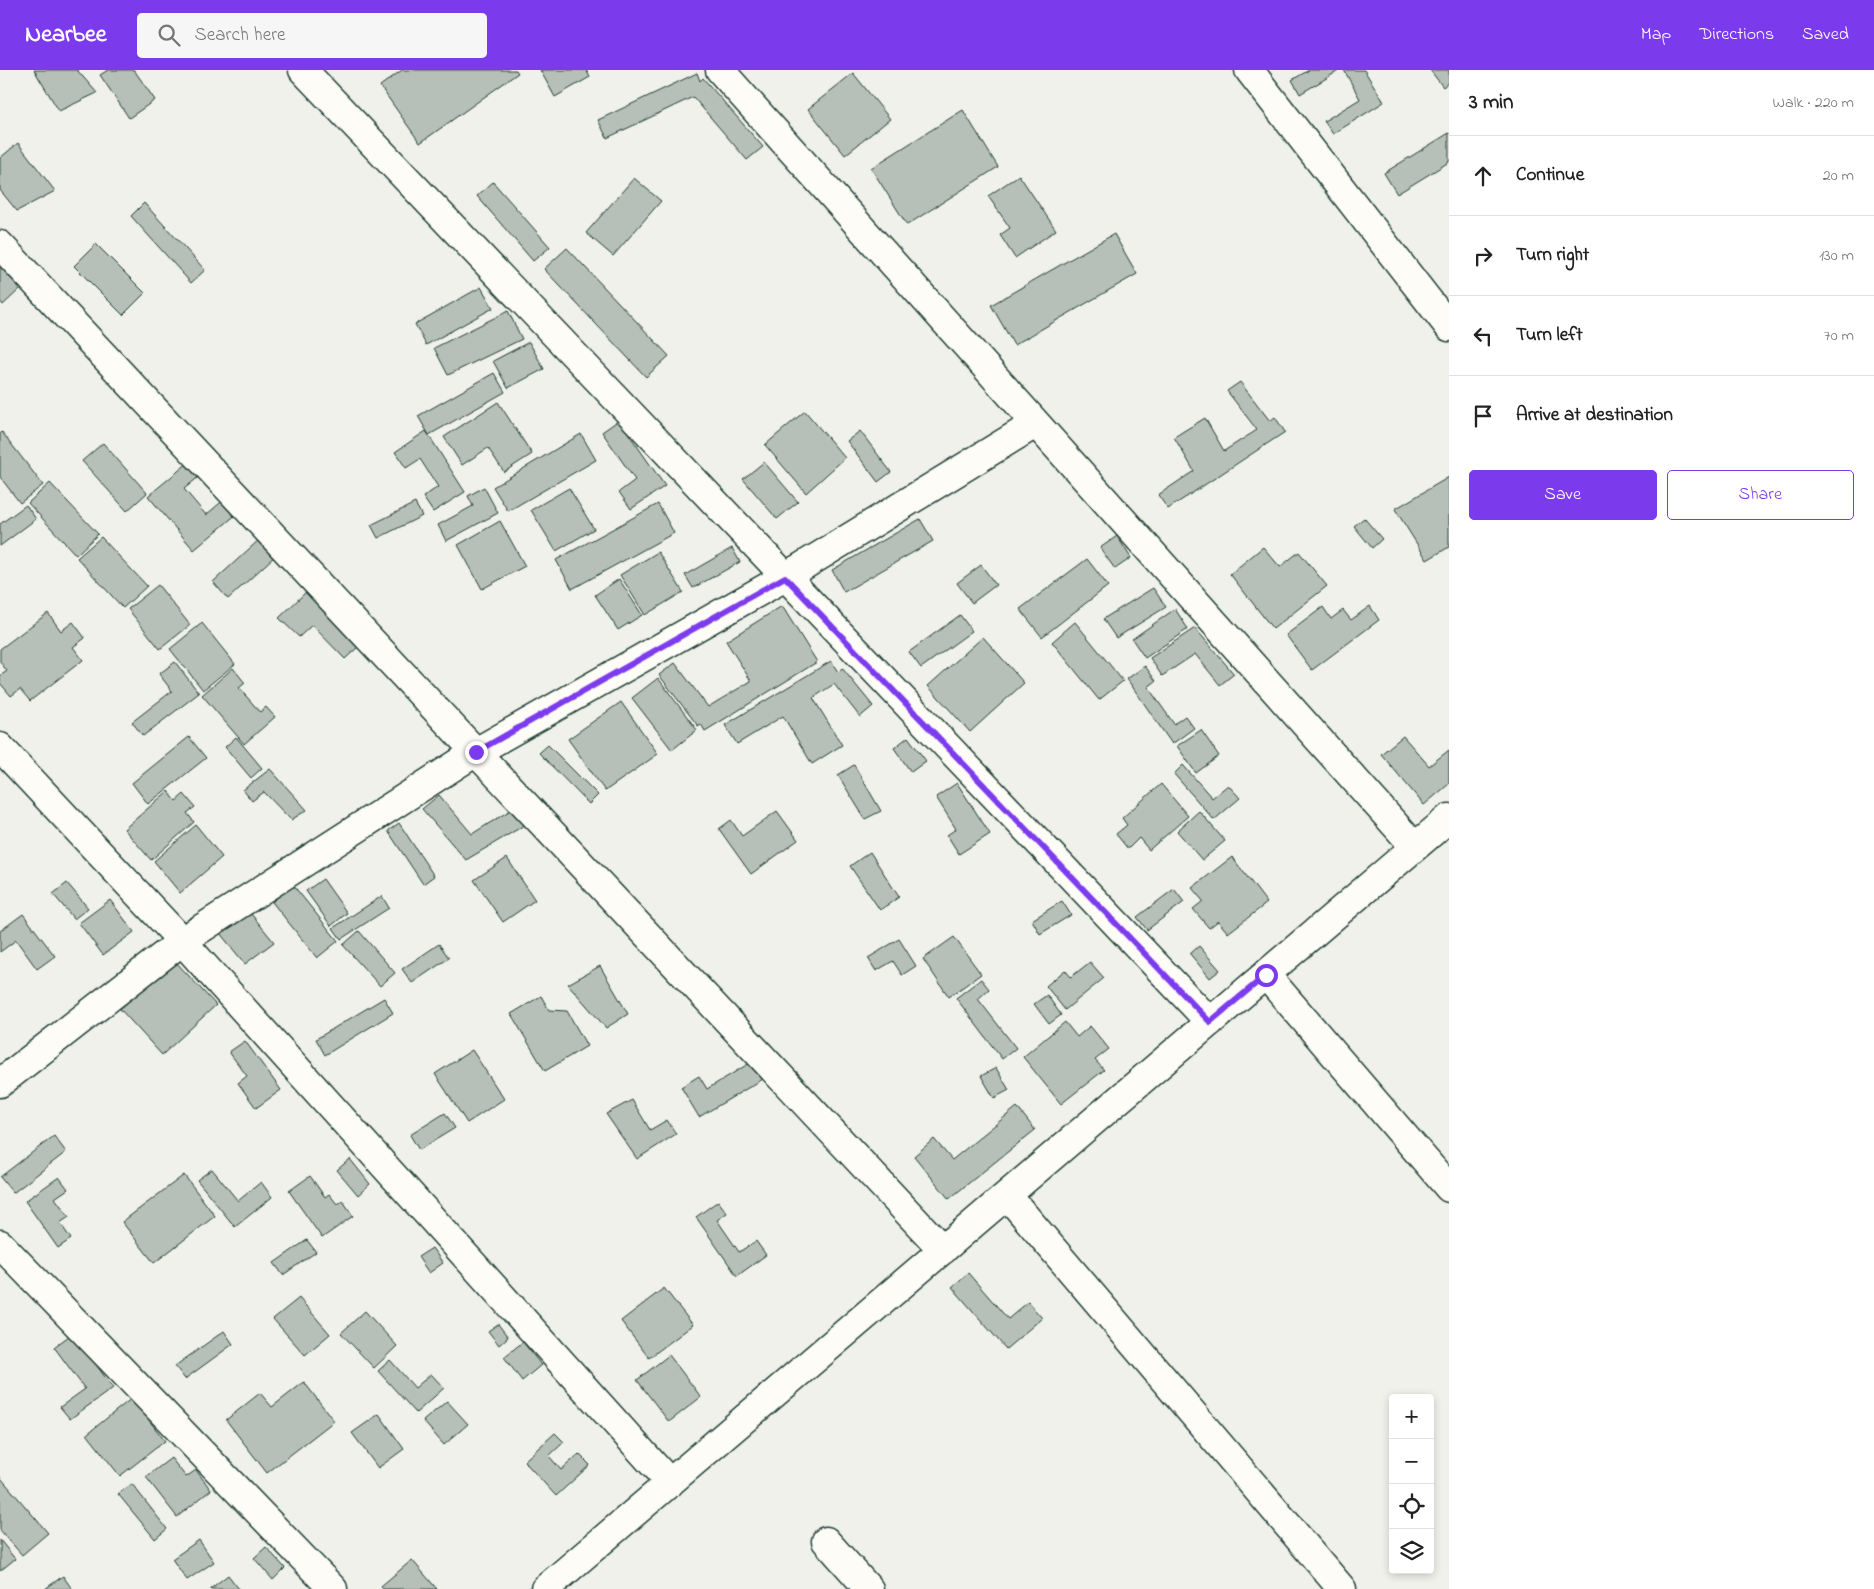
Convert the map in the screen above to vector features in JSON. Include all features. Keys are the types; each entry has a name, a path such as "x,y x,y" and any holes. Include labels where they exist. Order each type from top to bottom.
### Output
{"street":[{"path":"303,70 1210,1022"},
{"path":"720,70 1415,847"},
{"path":"1249,70 1449,327"},
{"path":"0,245 943,1250"},
{"path":"0,1083 182,941 476,752 785,577 1035,424"},
{"path":"0,747 182,941 670,1483"},
{"path":"545,1589 1449,818"},
{"path":"1266,975 1449,1188"},
{"path":"1007,1195 1342,1589"},
{"path":"0,1244 333,1589"},
{"path":"826,1541 869,1589"}],"building":[{"path":"34,70 77,70 97,93 59,111"},
{"path":"108,70 134,70 155,100 129,118 100,75"},
{"path":"402,70 516,70 518,73 420,143 380,86"},
{"path":"540,70 586,70 590,77 555,97"},
{"path":"1309,70 1340,70 1300,94 1292,80"},
{"path":"1344,70 1364,70 1384,102 1333,134 1324,121 1360,99"},
{"path":"1430,70 1449,70 1449,82 1443,87"},
{"path":"697,73 700,81 703,78 763,147 747,160 693,97 607,138 598,120"},
{"path":"853,73 890,119 845,155 808,109"},
{"path":"963,110 998,167 907,225 871,168"},
{"path":"1449,133 1449,162 1397,194 1384,173"},
{"path":"18,143 55,191 17,211 0,190 0,158"},
{"path":"1019,175 1056,230 1015,258 1000,235 1010,228 988,196"},
{"path":"634,178 661,201 613,256 586,233"},
{"path":"493,182 550,247 533,261 477,196"},
{"path":"144,203 205,270 191,283 131,216"},
{"path":"1114,234 1137,274 1014,345 991,305"},
{"path":"96,244 145,293 123,315 74,266"},
{"path":"567,248 669,356 646,377 544,269"},
{"path":"0,265 21,288 3,305 0,301"},
{"path":"481,287 493,308 426,345 415,324"},
{"path":"508,311 522,339 448,375 434,348"},
{"path":"529,342 544,369 508,388 493,361"},
{"path":"494,373 505,392 429,435 418,416"},
{"path":"1240,382 1270,421 1275,417 1285,432 1168,509 1158,495 1194,471 1174,437 1205,418 1224,451 1257,430 1227,391"},
{"path":"498,402 532,454 504,472 488,448 462,465 444,437"},
{"path":"805,411 845,458 806,493 765,445"},
{"path":"619,420 665,486 631,509 619,492 635,480 602,432"},
{"path":"426,431 465,492 433,512 423,497 438,487 420,459 406,468 395,452"},
{"path":"860,431 891,472 878,482 847,441"},
{"path":"2,432 43,485 20,503 0,477 0,434"},
{"path":"581,434 596,460 508,511 493,487"},
{"path":"103,443 147,493 127,511 82,461"},
{"path":"189,462 201,475 184,489 206,515 226,498 238,513 194,550 148,496"},
{"path":"764,462 798,502 777,519 743,479"},
{"path":"1449,477 1449,547 1427,560 1395,509"},
{"path":"50,483 98,534 76,555 28,503"},
{"path":"484,487 498,513 446,541 438,525 473,506 468,496"},
{"path":"569,488 594,529 556,551 531,510"},
{"path":"415,503 422,516 378,538 371,525"},
{"path":"658,504 674,533 572,589 556,560"},
{"path":"26,505 36,519 0,546 0,524"},
{"path":"1364,518 1382,539 1372,548 1354,526"},
{"path":"920,519 933,541 844,592 832,570"},
{"path":"500,521 525,566 482,589 458,545"},
{"path":"1117,536 1131,558 1115,569 1100,548"},
{"path":"101,537 147,586 123,608 77,558"},
{"path":"261,538 276,555 228,599 213,582"},
{"path":"1263,547 1280,567 1299,552 1327,586 1273,629 1230,574"},
{"path":"732,548 740,562 693,588 685,575"},
{"path":"658,552 683,592 645,615 620,575"},
{"path":"1087,559 1108,586 1042,637 1020,609"},
{"path":"981,565 996,585 972,603 957,583"},
{"path":"619,579 642,615 618,630 595,595"},
{"path":"158,585 190,625 160,649 128,609"},
{"path":"1153,588 1166,607 1116,638 1103,619"},
{"path":"306,592 358,647 345,659 312,625 299,637 279,618"},
{"path":"782,606 817,662 705,731 701,724 698,726 659,675 675,663 708,707 751,681 726,641"},
{"path":"1370,606 1379,620 1312,670 1286,635 1323,607 1331,619 1343,610 1351,620"},
{"path":"1175,609 1188,629 1145,658 1132,639"},
{"path":"48,613 61,631 73,622 85,638 73,647 83,660 30,701 20,689 11,696 0,683 0,676 7,671 0,662 0,649"},
{"path":"960,615 972,631 921,668 909,652"},
{"path":"1075,622 1123,681 1099,700 1052,642"},
{"path":"202,623 235,664 203,690 170,649"},
{"path":"1195,628 1234,674 1220,685 1195,654 1162,676 1150,658"},
{"path":"983,637 1024,683 970,732 928,686"},
{"path":"831,661 838,672 842,668 873,706 860,717 834,684 813,698 842,745 812,764 783,716 737,744 725,725"},
{"path":"175,662 199,693 143,736 132,722 172,691 159,674"},
{"path":"1145,666 1156,681 1148,687 1174,724 1185,716 1194,728 1172,744 1127,679"},
{"path":"233,668 245,683 239,688 260,712 266,707 275,717 244,744 202,695"},
{"path":"658,678 697,730 672,750 632,698"},
{"path":"621,702 658,754 605,791 568,739"},
{"path":"1201,730 1219,756 1196,773 1177,746"},
{"path":"1403,736 1429,766 1449,750 1449,784 1424,805 1381,754"},
{"path":"189,737 206,758 148,804 132,783"},
{"path":"236,737 262,768 251,778 225,747"},
{"path":"908,737 926,761 911,772 894,748"},
{"path":"548,745 598,795 589,804 539,753"},
{"path":"854,765 881,811 865,819 838,775"},
{"path":"1183,765 1212,798 1228,785 1240,798 1214,820 1174,774"},
{"path":"270,769 307,810 291,820 264,792 252,801 243,790"},
{"path":"957,783 990,834 959,854 947,835 956,829 936,797"},
{"path":"1161,784 1188,816 1149,850 1139,838 1128,849 1116,834 1127,825 1122,818"},
{"path":"168,791 176,801 184,794 195,807 187,813 194,822 151,860 124,829"},
{"path":"439,795 472,834 517,806 528,823 466,860 422,809"},
{"path":"777,811 798,840 751,874 719,829 731,820 742,836"},
{"path":"1199,811 1225,841 1202,860 1177,831"},
{"path":"399,823 434,876 423,884 388,831"},
{"path":"196,825 222,857 180,893 154,861"},
{"path":"870,852 899,897 880,910 850,866"},
{"path":"1232,857 1267,903 1228,933 1218,921 1209,928 1193,909 1203,901 1192,888"},
{"path":"507,858 535,900 503,922 474,880"},
{"path":"323,879 347,913 331,926 306,891"},
{"path":"67,883 88,908 74,919 53,894"},
{"path":"293,885 338,941 317,958 272,902"},
{"path":"1174,889 1184,902 1147,930 1137,917"},
{"path":"382,896 389,908 341,939 333,928"},
{"path":"110,900 134,932 103,955 79,923"},
{"path":"1062,901 1071,915 1040,934 1032,920"},
{"path":"247,909 274,942 245,964 219,932"},
{"path":"23,914 55,956 37,969 16,940 0,952 0,931"},
{"path":"359,931 395,973 380,986 343,945"},
{"path":"954,937 981,974 949,997 923,959"},
{"path":"899,939 916,966 902,975 893,961 876,971 868,958"},
{"path":"439,944 449,958 412,983 402,969"},
{"path":"1199,946 1220,970 1210,978 1190,954"},
{"path":"174,960 216,1005 162,1055 120,1009"},
{"path":"1090,962 1104,978 1065,1010 1046,986 1065,970 1071,977"},
{"path":"600,966 628,1014 606,1028 568,984"},
{"path":"981,979 989,989 978,999 1016,1048 1002,1059 956,998"},
{"path":"1047,995 1061,1015 1049,1024 1034,1004"},
{"path":"541,996 549,1010 567,1011 587,1046 545,1071 511,1014"},
{"path":"384,998 393,1013 325,1055 316,1039"},
{"path":"1065,1022 1077,1037 1090,1026 1109,1049 1095,1060 1104,1070 1061,1104 1023,1057"},
{"path":"245,1041 281,1090 256,1108 238,1083 247,1076 229,1052"},
{"path":"472,1050 504,1099 467,1123 435,1074"},
{"path":"753,1061 763,1079 699,1117 681,1087 699,1076 707,1089"},
{"path":"996,1068 1009,1090 994,1098 981,1076"},
{"path":"632,1100 650,1130 667,1120 676,1134 637,1159 606,1114"},
{"path":"1017,1107 1035,1130 949,1199 914,1156 934,1139 952,1160"},
{"path":"445,1113 455,1128 419,1150 410,1135"},
{"path":"54,1136 66,1152 13,1193 0,1177"},
{"path":"350,1159 370,1184 358,1195 337,1170"},
{"path":"212,1169 238,1201 261,1182 272,1197 235,1227 197,1180"},
{"path":"184,1175 215,1216 154,1263 122,1222"},
{"path":"310,1176 325,1197 329,1194 337,1204 343,1201 353,1216 322,1238 289,1191"},
{"path":"59,1177 68,1189 55,1198 69,1217 60,1223 71,1239 58,1248 25,1201"},
{"path":"718,1201 727,1213 717,1220 739,1252 756,1241 766,1255 737,1276 696,1217"},
{"path":"307,1240 316,1252 283,1275 274,1263"},
{"path":"432,1248 443,1263 429,1273 418,1257"},
{"path":"968,1273 1008,1319 1028,1302 1042,1318 1006,1349 952,1287"},
{"path":"664,1288 693,1325 649,1358 621,1321"},
{"path":"299,1298 330,1334 305,1355 273,1319"},
{"path":"365,1311 397,1346 374,1368 341,1333"},
{"path":"498,1324 508,1337 499,1345 488,1331"},
{"path":"224,1331 233,1344 185,1379 175,1366"},
{"path":"73,1333 113,1388 70,1419 60,1407 85,1389 54,1347"},
{"path":"523,1342 541,1365 522,1381 504,1357"},
{"path":"669,1355 701,1397 669,1422 637,1380"},
{"path":"390,1360 415,1388 431,1374 444,1388 416,1413 378,1371"},
{"path":"304,1382 334,1421 267,1473 226,1420 260,1393 272,1407"},
{"path":"132,1398 165,1441 120,1476 87,1434"},
{"path":"447,1401 468,1424 444,1445 423,1421"},
{"path":"379,1414 404,1449 378,1468 352,1433"},
{"path":"555,1433 564,1442 549,1456 561,1470 579,1454 590,1465 556,1496 524,1461"},
{"path":"171,1458 186,1477 196,1470 211,1490 177,1517 146,1477"},
{"path":"0,1477 48,1533 22,1555 0,1530"},
{"path":"132,1484 167,1529 155,1539 118,1494"},
{"path":"0,1540 15,1559 0,1571"},
{"path":"199,1540 214,1562 187,1580 172,1559"},
{"path":"266,1547 285,1568 273,1580 254,1558"},
{"path":"412,1560 437,1589 383,1589 381,1586"},
{"path":"228,1575 239,1589 210,1589"},
{"path":"63,1576 72,1589 45,1589"}],"route":[{"path":"476,752 785,577 1210,1022 1266,975"}]}
